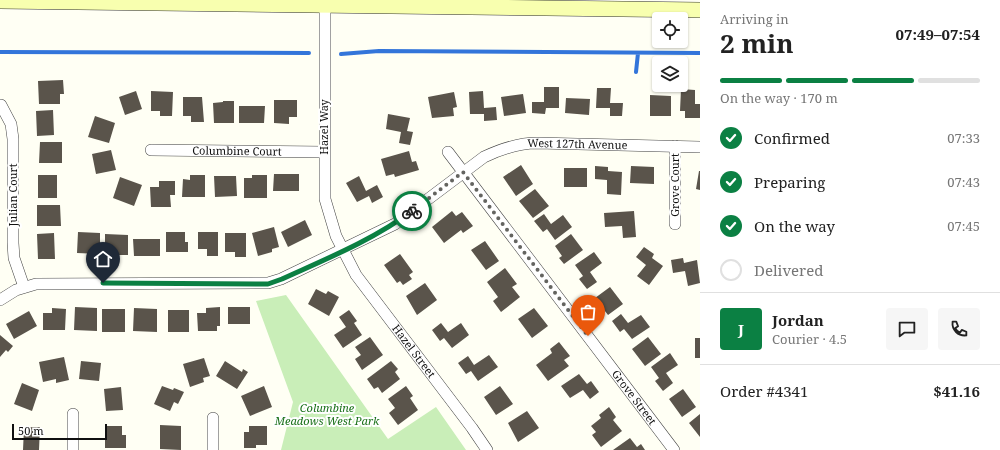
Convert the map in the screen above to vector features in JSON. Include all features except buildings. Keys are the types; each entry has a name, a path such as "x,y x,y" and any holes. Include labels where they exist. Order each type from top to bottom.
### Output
{"main road":[{"path":"0,1 325,2 700,10"}],"street":[{"name":"Hazel Way","path":"325,2 325,199 336,236 344,250"},
{"name":"Julian Court","path":"2,105 11,124 13,139 12,243 14,258 24,287"},
{"name":"West 127th Avenue","path":"0,300 24,287 36,284 87,282 268,284 344,250 395,224 484,157 500,150 524,143 700,147"},
{"name":"Grove Court","path":"675,146 675,224"},
{"name":"Columbine Court","path":"151,150 324,152"},
{"path":"448,152 463,172"},
{"name":"Grove Street","path":"463,172 674,450"},
{"name":"Hazel Street","path":"344,250 356,275 487,450"},
{"path":"73,414 73,450"},
{"path":"213,418 213,450"}],"green space":[{"name":"Columbine Meadows West Park","path":"286,295 388,439 436,407 466,450 281,450 293,402 256,301"}],"waterway":[{"path":"341,54 379,51 700,53"},
{"path":"0,52 309,53"},
{"path":"636,72 638,53"}],"way so far":[{"path":"412,211 463,172 588,336"}],"route":[{"path":"103,283 268,284 282,279 366,239 395,224 412,211"}]}
